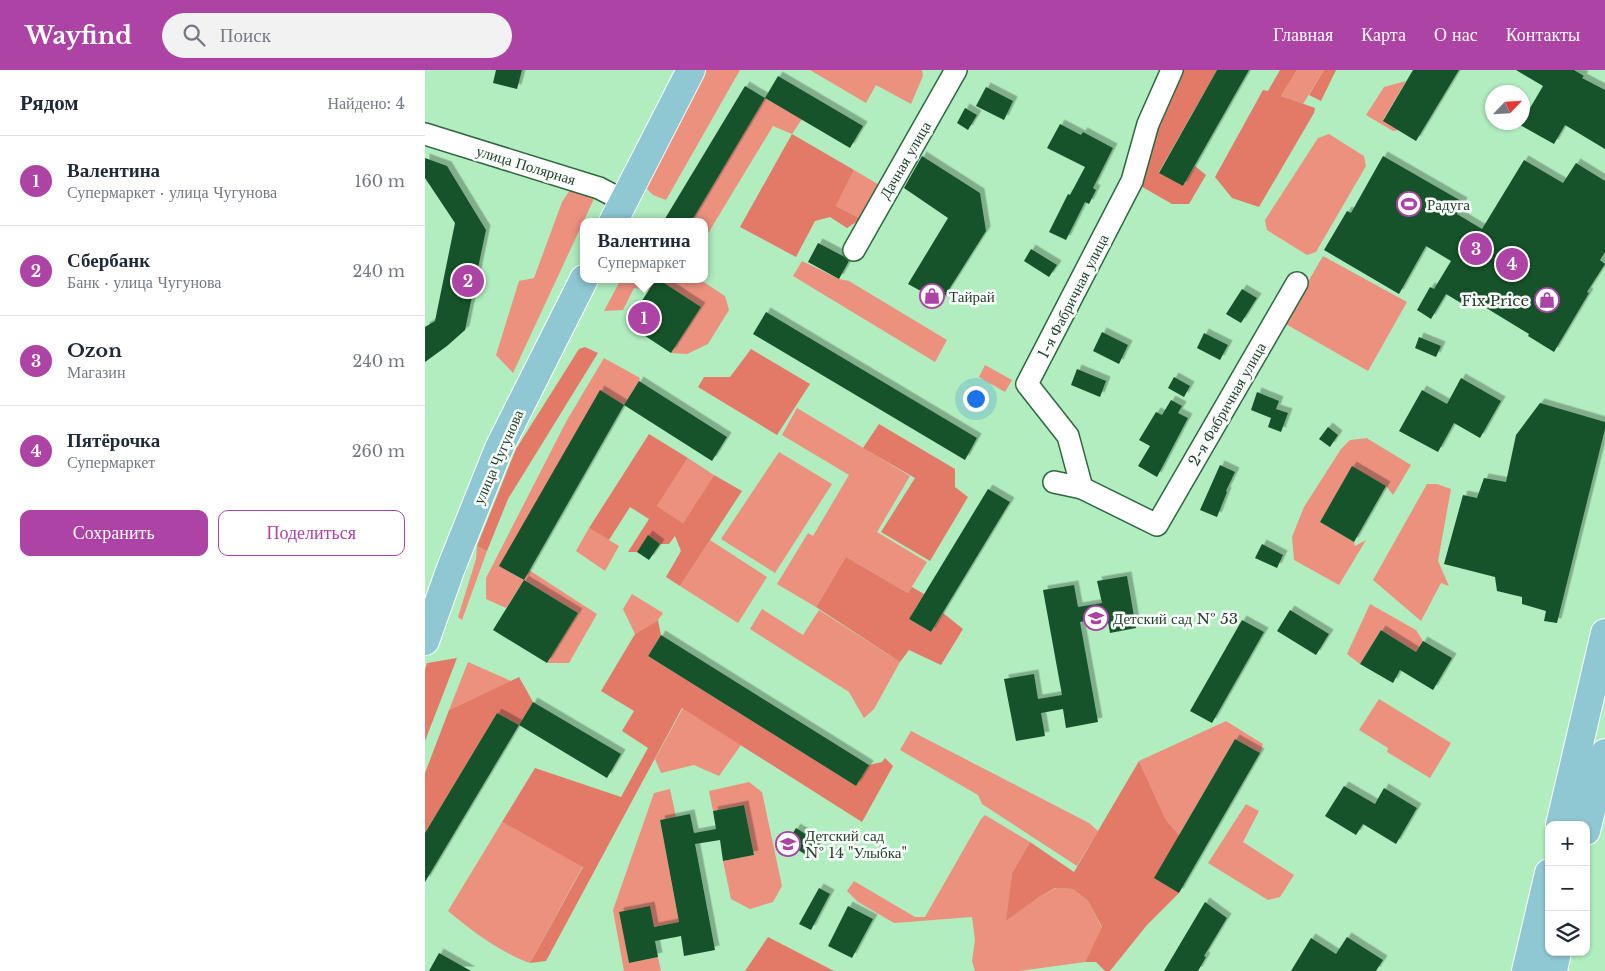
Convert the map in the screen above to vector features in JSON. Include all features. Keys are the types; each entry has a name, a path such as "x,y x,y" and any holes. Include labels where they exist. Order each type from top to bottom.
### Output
{"main road":[{"path":"619,211 691,70"},
{"name":"улица Чугунова","path":"425,640 451,568 499,448 582,283"},
{"path":"1561,821 1605,633"},
{"path":"1588,821 1605,752"},
{"path":"1526,971 1545,890"},
{"path":"1553,971 1556,956"}],"street":[{"name":"Дачная улица","path":"854,250 956,70"},
{"name":"1-я Фабричная улица","path":"1082,488 1068,436 1027,384 1132,181 1148,124 1172,70"},
{"name":"улица Полярная","path":"425,134 599,188 619,211"},
{"name":"2-я Фабричная улица","path":"1082,488 1157,525 1297,283"},
{"path":"1054,482 1082,488"}],"shaded area":[{"path":"702,70 740,70 666,200 653,195 645,187"},
{"path":"810,70 922,70 923,76 911,104 876,85 866,103"},
{"path":"1172,70 1217,70 1159,172 1183,186 1195,166 1206,175 1189,204 1172,204 1132,181"},
{"path":"1280,70 1297,70 1281,96 1315,108 1314,113 1259,207 1232,198 1215,177 1263,90 1268,91"},
{"path":"1297,70 1324,70 1303,104 1281,96"},
{"path":"1324,70 1336,70 1321,101 1309,95"},
{"path":"1406,81 1383,120 1399,130 1393,131 1366,115 1384,87"},
{"path":"765,98 802,119 792,134 773,126 708,233 708,218 693,218"},
{"path":"792,134 854,170 836,206 861,219 847,228 830,217 815,221 796,257 740,227"},
{"path":"1329,134 1364,156 1366,166 1316,252 1307,255 1267,230 1265,220 1318,138"},
{"path":"854,170 881,186 861,219 836,206"},
{"path":"576,181 599,188 585,218 580,218 580,229 513,373 496,355 519,281 534,278 562,202"},
{"path":"1323,256 1407,302 1368,371 1284,323"},
{"path":"802,261 839,279 849,281 947,340 935,362 793,276"},
{"path":"619,283 653,283 649,290 634,288 623,310 604,311"},
{"path":"664,283 705,283 725,296 729,310 708,344 687,354 671,353 701,307"},
{"path":"585,347 598,353 508,499 487,551 477,546 516,449 579,349"},
{"path":"751,349 810,384 777,435 698,387 704,377 730,377"},
{"path":"604,358 640,378 639,381 624,405 600,391 500,566 523,580 529,570 597,614 569,663 547,663 578,613 524,580 506,608 486,599 486,578 567,420"},
{"path":"985,365 1012,380 1005,392 979,377"},
{"path":"797,408 910,476 877,532 927,562 908,593 846,557 816,607 777,584 808,533 813,536 849,475 782,435"},
{"path":"879,424 955,469 955,487 968,497 930,561 881,532 915,478 863,448"},
{"path":"649,434 688,458 657,506 683,523 714,475 742,491 680,586 666,577 681,551 675,536 669,544 660,544 648,536 637,552 628,552 649,519 630,507 609,540 589,528"},
{"path":"1368,438 1411,465 1393,495 1386,486 1352,467 1320,522 1354,542 1355,546 1366,540 1339,585 1294,560 1292,537 1304,507 1341,449 1350,440"},
{"path":"779,452 832,484 775,573 721,539"},
{"path":"688,458 714,475 683,523 657,506"},
{"path":"1427,484 1437,484 1451,489 1438,561 1449,586 1441,583 1421,621 1373,580"},
{"path":"589,528 619,546 605,571 576,551"},
{"path":"710,540 767,577 738,623 680,586"},
{"path":"477,546 487,551 462,620 458,617 476,559"},
{"path":"846,557 908,593 912,587 924,594 909,619 931,632 943,613 963,629 941,665 909,650 900,662 816,607"},
{"path":"632,594 663,613 658,620 635,634 623,609"},
{"path":"1370,604 1416,630 1423,641 1416,652 1381,630 1360,664 1347,654"},
{"path":"762,609 803,635 819,610 900,662 874,709 864,718 849,692 750,629"},
{"path":"658,620 661,635 648,656 856,786 869,765 882,762 885,758 893,766 862,822 682,708 546,961 530,963 583,867 502,822 535,768 621,797 648,748 622,731 634,711 601,691 635,634"},
{"path":"457,658 425,741 425,670 427,663"},
{"path":"468,662 511,681 449,710"},
{"path":"519,677 533,702 519,725 497,713 425,833 425,773 449,710"},
{"path":"1379,699 1451,743 1430,778 1387,752 1388,748 1359,730"},
{"path":"683,708 741,745 719,776 694,765 661,773 655,759"},
{"path":"1226,721 1263,744 1260,753 1235,739 1179,835 1166,820 1139,761"},
{"path":"911,731 1089,823 1098,831 1077,866 982,804 978,795 900,750"},
{"path":"1139,761 1166,820 1179,835 1179,893 1147,925 1110,971 1105,971 1096,962 1085,962 1102,927 1088,901 1073,889 1055,888 1006,921 1012,873 1030,842 1074,872"},
{"path":"749,782 762,792 782,886 773,902 750,909 731,899 723,861 754,855 744,805 713,811 709,791"},
{"path":"670,789 676,817 660,820 679,922 654,927 619,912 629,963 658,957 661,971 624,971 613,910 654,793"},
{"path":"1246,804 1259,811 1243,842 1294,875 1280,897 1268,900 1208,863"},
{"path":"985,815 1030,842 1012,873 1007,920 1039,897 1056,888 1073,889 1088,901 1102,928 1085,962 1019,971 975,971 972,961 975,940 972,917 894,923 858,902 847,891 854,881 915,917 925,917"},
{"path":"502,822 583,866 530,963 487,941 448,911"},
{"path":"768,937 834,971 745,971"}],"building":[{"path":"496,70 522,70 517,89 493,83"},
{"path":"1217,70 1249,70 1183,186 1159,173"},
{"path":"1413,70 1459,70 1416,141 1383,121"},
{"path":"1516,70 1574,70 1584,76 1582,78 1605,90 1605,149 1565,125 1554,144 1529,130 1530,108 1543,86"},
{"path":"778,76 863,126 850,148 765,98"},
{"path":"745,86 765,98 693,218 665,218"},
{"path":"986,87 1013,101 1004,120 976,106"},
{"path":"965,108 977,115 968,130 957,123"},
{"path":"1060,124 1081,135 1083,132 1113,148 1093,188 1096,190 1089,204 1085,202 1066,240 1049,232 1068,194 1070,195 1085,167 1047,148"},
{"path":"922,156 980,193 986,231 941,302 908,284 948,218 904,188"},
{"path":"1383,156 1463,202 1457,214 1482,229 1524,160 1563,183 1576,163 1605,181 1605,252 1600,260 1605,264 1587,292 1589,293 1554,352 1528,336 1529,334 1465,295 1461,303 1446,294 1431,319 1417,310 1430,287 1434,289 1451,261 1426,246 1399,294 1324,250 1347,211 1351,213"},
{"path":"425,158 447,166 486,230 465,330 425,362 425,327 435,321 455,223 425,178"},
{"path":"818,243 849,261 839,279 808,262"},
{"path":"1031,249 1057,265 1049,277 1024,261"},
{"path":"653,283 664,283 701,307 671,353 627,324"},
{"path":"1242,289 1257,298 1241,323 1226,314"},
{"path":"766,312 977,438 965,460 753,334"},
{"path":"1102,332 1128,345 1119,364 1093,351"},
{"path":"1204,333 1228,345 1220,360 1197,348"},
{"path":"1419,337 1441,346 1436,357 1415,348"},
{"path":"1077,369 1106,381 1100,397 1071,385"},
{"path":"1174,377 1190,386 1184,397 1168,388"},
{"path":"1461,378 1501,401 1480,438 1454,423 1438,452 1399,431 1422,390 1447,404"},
{"path":"639,381 727,437 712,461 624,405"},
{"path":"600,390 624,405 524,580 499,566"},
{"path":"1257,392 1279,401 1276,409 1288,413 1281,432 1268,427 1271,418 1251,410"},
{"path":"1171,400 1182,406 1178,413 1188,418 1157,477 1138,466 1150,446 1139,440 1156,412 1162,415"},
{"path":"1540,403 1605,422 1605,429 1557,623 1544,621 1546,611 1522,604 1522,597 1497,591 1495,577 1444,564 1463,495 1477,498 1484,478 1506,482 1516,435"},
{"path":"1328,427 1338,435 1330,447 1319,439"},
{"path":"1220,465 1235,472 1217,517 1200,510"},
{"path":"1352,466 1386,486 1354,542 1320,522"},
{"path":"988,489 1010,502 931,632 909,619"},
{"path":"648,535 660,544 649,560 637,552"},
{"path":"1262,544 1283,555 1277,568 1255,558"},
{"path":"1127,576 1136,628 1110,633 1107,617 1080,622 1098,722 1066,728 1063,709 1041,713 1045,736 1016,741 1004,679 1034,674 1038,699 1062,695 1043,590 1074,585 1078,607 1102,603 1097,581"},
{"path":"524,580 578,613 547,663 493,630"},
{"path":"1290,610 1329,634 1316,655 1277,631"},
{"path":"1242,620 1264,632 1212,723 1190,711"},
{"path":"1381,630 1416,652 1423,641 1452,658 1433,690 1400,670 1393,683 1360,664"},
{"path":"661,635 869,765 856,786 648,656"},
{"path":"533,702 621,754 607,778 519,725"},
{"path":"497,713 519,725 425,882 425,833"},
{"path":"1235,739 1260,753 1179,893 1154,878"},
{"path":"1344,786 1375,804 1384,788 1417,808 1396,844 1363,824 1356,835 1325,816"},
{"path":"744,805 754,855 723,861 720,840 695,844 715,950 684,956 681,936 655,941 658,957 629,963 619,912 650,906 654,927 679,922 660,820 690,814 694,833 716,829 713,811"},
{"path":"796,828 820,843 811,858 787,843"},
{"path":"819,888 830,894 811,930 799,924"},
{"path":"1205,902 1227,918 1204,956 1206,957 1198,971 1164,971"},
{"path":"848,906 873,919 852,958 828,946"},
{"path":"1347,937 1383,960 1376,971 1291,971 1311,938 1336,954"},
{"path":"439,953 471,971 429,971"}],"place":[{"name":"Радуга","path":"1409,204"},
{"name":"Ozon","path":"1476,249"},
{"name":"Пятёрочка","path":"1512,264"},
{"name":"Сбербанк","path":"468,281"},
{"name":"Тайрай","path":"932,296"},
{"name":"Fix Price","path":"1547,300"},
{"name":"Валентина","path":"644,318"},
{"name":"Детский сад № 53","path":"1096,618"},
{"name":"Детский сад № 14 \"Улыбка\"","path":"788,844"}]}
